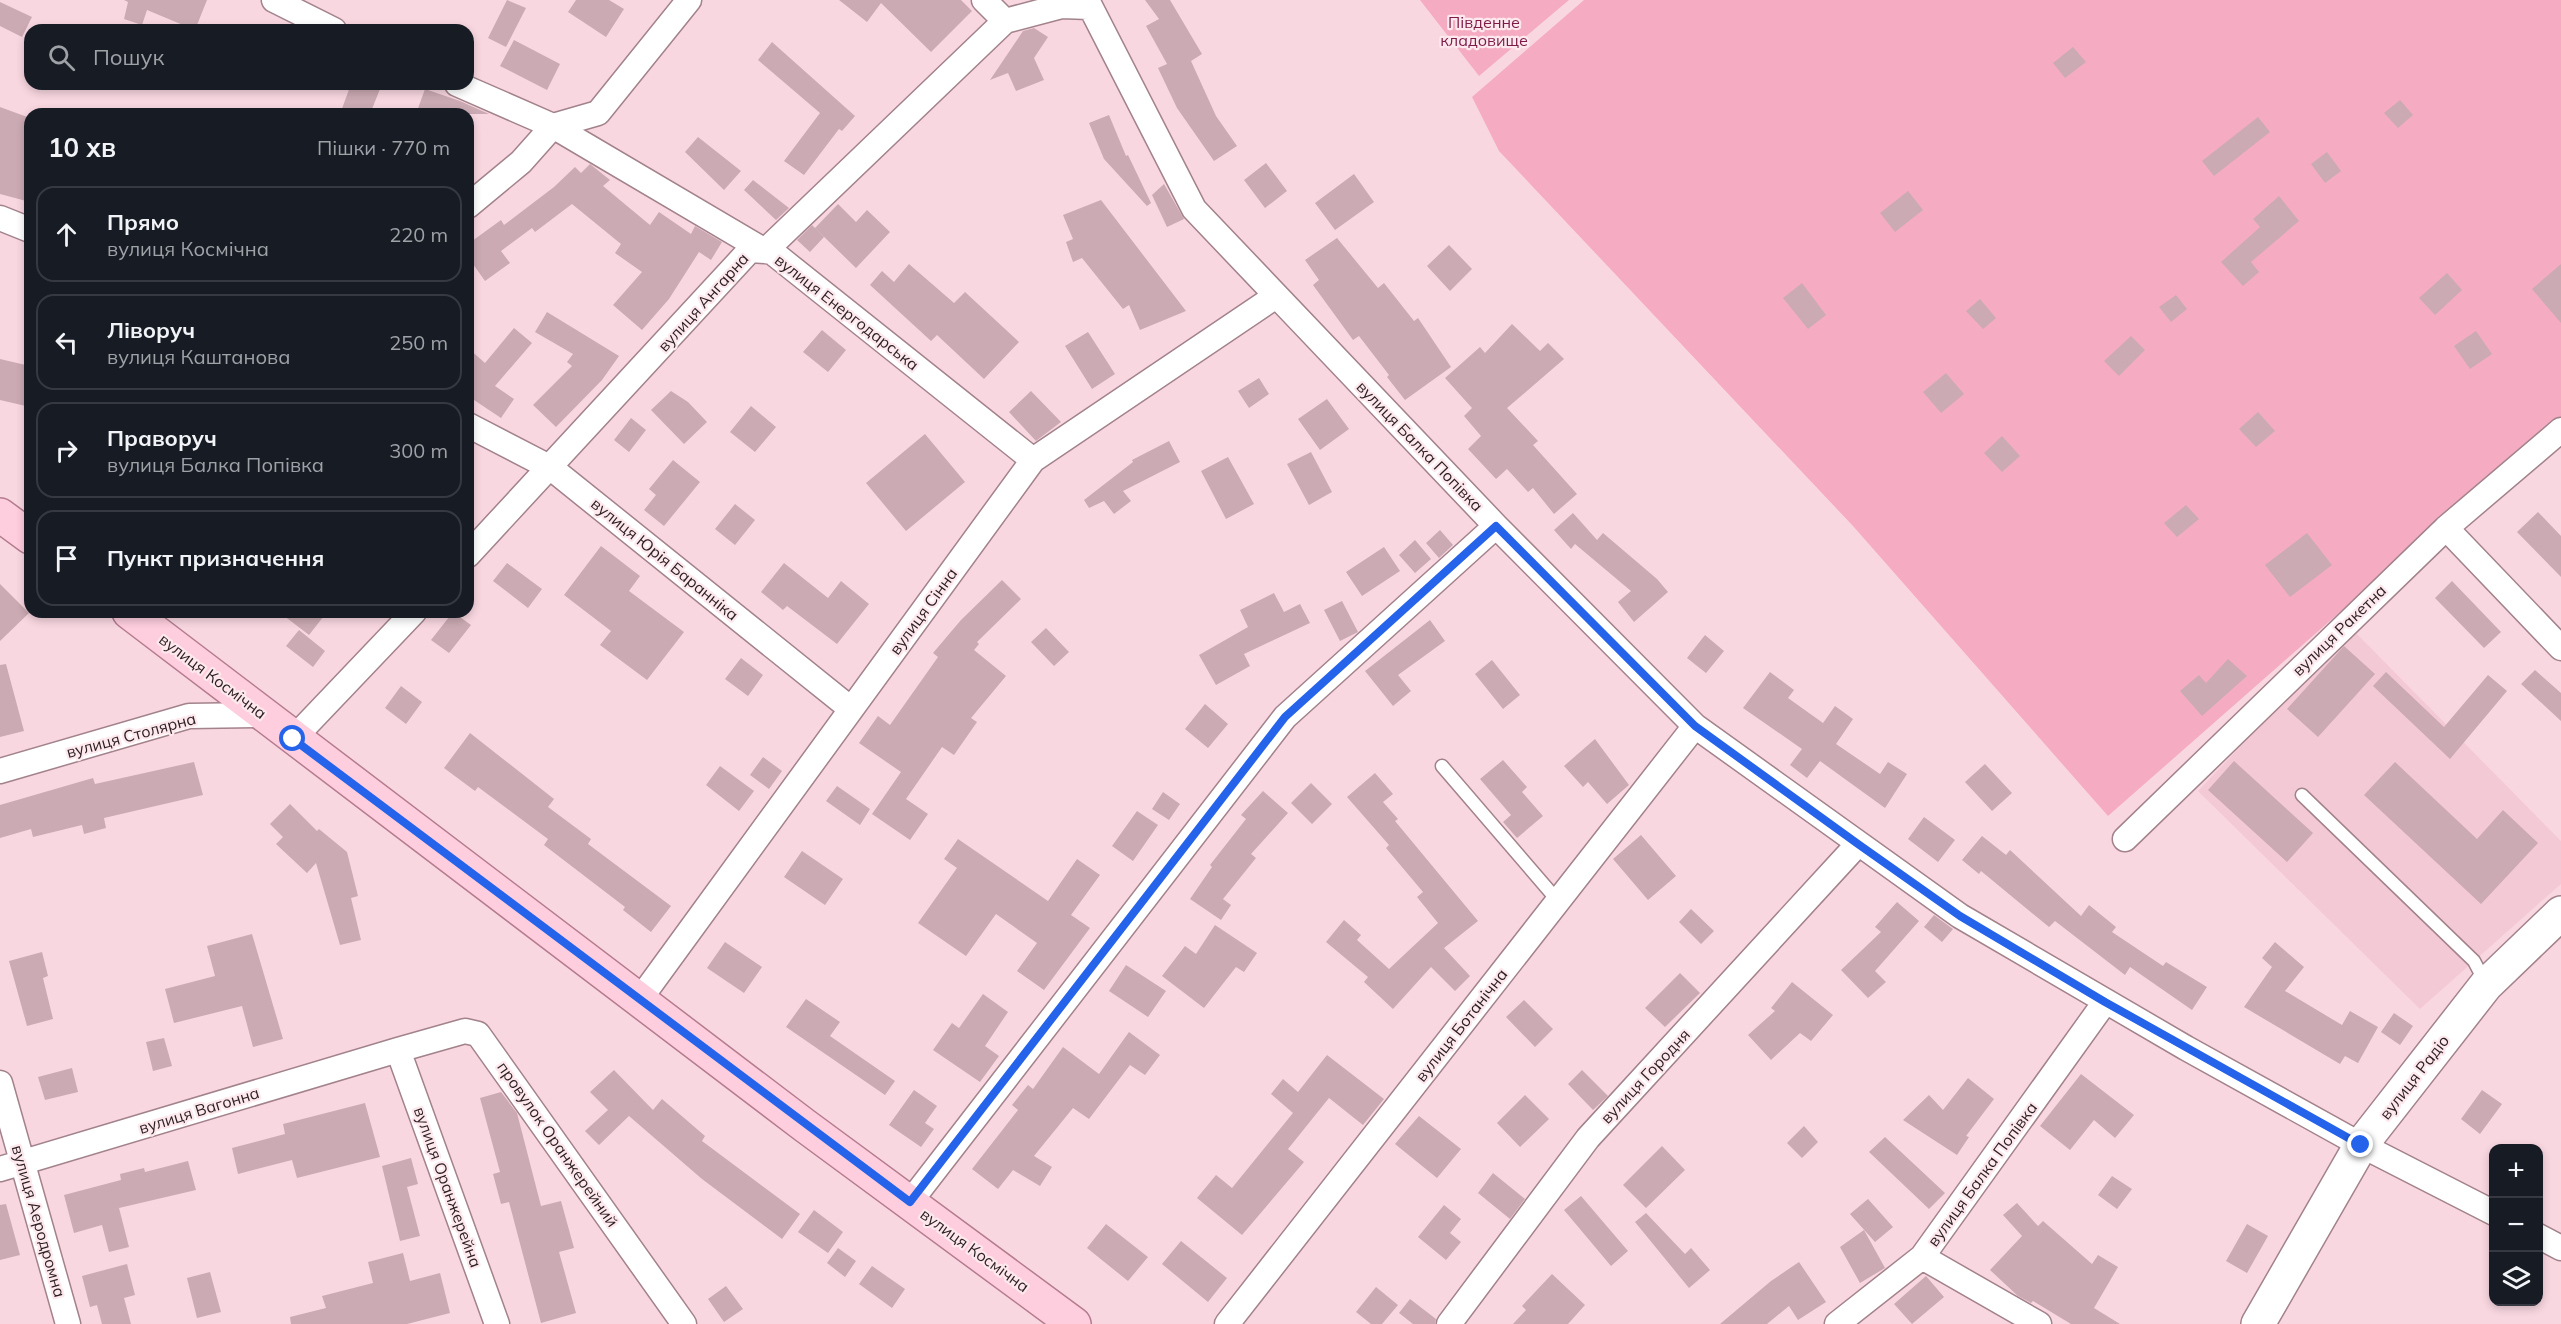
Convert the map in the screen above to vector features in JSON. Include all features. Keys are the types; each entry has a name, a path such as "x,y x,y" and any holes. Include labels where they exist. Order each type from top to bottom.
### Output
{"main road":[{"path":"0,515 24,533"},
{"name":"вулиця Космічна","path":"137,618 293,739 1074,1324"}],"street":[{"path":"274,0 322,24"},
{"path":"474,201 521,162 553,126 598,113 689,0"},
{"path":"984,0 1005,21 1062,6 1088,3"},
{"name":"вулиця Балка Попівка","path":"1088,3 1194,209 1496,526 1695,726 1960,916 2105,1002 2361,1145 2489,1211"},
{"name":"вулиця Ангарна","path":"474,549 750,250 765,250 1005,21"},
{"name":"вулиця Енергодарська","path":"471,90 553,126 772,252 1033,460"},
{"path":"0,218 24,228"},
{"name":"вулиця Сінна","path":"640,999 1033,460 1276,296"},
{"name":"вулиця Юрія Баранніка","path":"474,428 551,468 850,710"},
{"name":"вулиця Ракетна","path":"2125,839 2446,528 2561,430"},
{"path":"910,1202 1285,717 1496,526"},
{"path":"2446,528 2561,648"},
{"path":"293,739 408,618"},
{"name":"вулиця Столярна","path":"0,771 189,716 264,715"},
{"name":"вулиця Ботанічна","path":"1227,1324 1695,726"},
{"name":"вулиця Городня","path":"1449,1324 1588,1138 1858,844"},
{"name":"вулиця Радіо","path":"2258,1324 2361,1145 2486,985 2561,913"},
{"name":"вулиця Балка Попівка","path":"1837,1324 1922,1257 2105,1002"},
{"name":"провулок Оранжерейний","path":"398,1050 465,1031 478,1034 684,1324"},
{"name":"вулиця Вагонна","path":"11,1166 398,1050"},
{"name":"вулиця Оранжерейна","path":"398,1050 497,1324"},
{"name":"вулиця Аеродромна","path":"0,1083 11,1166 68,1324"},
{"path":"2543,1239 2561,1248"},
{"path":"1922,1257 2039,1324"}],"lane":[{"path":"1442,766 1558,901"},
{"path":"2302,795 2474,961 2486,985"}],"shaded area":[{"path":"2352,629 2561,841 2561,884 2420,1009 2198,791"}],"green space":[{"name":"Південне кладовище","path":"1420,0 1569,0 1479,76"},
{"path":"1584,0 2561,0 2561,418 2108,816 1853,526 1499,151 1472,97"}],"building":[{"path":"124,0 207,0 197,24 181,24 147,10 142,24 139,24 124,19 128,2"},
{"path":"507,0 526,8 506,47 488,38"},
{"path":"576,0 609,0 624,9 606,37 568,12"},
{"path":"839,0 961,0 972,11 931,52 881,3 867,22"},
{"path":"1145,0 1170,0 1202,54 1191,61 1216,116 1237,146 1214,161 1177,108 1158,68 1167,64 1146,26 1159,19"},
{"path":"0,2 32,17 28,24 24,24 22,37 0,26"},
{"path":"1034,28 1048,37 1034,58 1044,80 1016,91 1008,73 990,80 1023,31"},
{"path":"514,40 560,64 547,90 500,66"},
{"path":"772,42 855,116 842,131 839,129 804,175 784,161 820,113 758,60"},
{"path":"2073,47 2086,62 2065,78 2053,63"},
{"path":"349,90 380,90 372,108 342,108"},
{"path":"425,90 428,90 460,101 489,114 474,114 474,108 418,108"},
{"path":"2400,100 2413,115 2398,128 2384,113"},
{"path":"0,107 24,116 24,200 0,194"},
{"path":"1109,115 1126,156 1128,155 1151,203 1147,206 1104,159 1089,123"},
{"path":"2258,117 2270,132 2214,176 2202,161"},
{"path":"698,137 741,171 724,190 685,152"},
{"path":"2327,152 2341,171 2325,183 2311,164"},
{"path":"1266,163 1287,191 1265,208 1244,180"},
{"path":"590,164 610,180 603,186 650,225 659,212 691,234 695,226 722,242 711,260 699,252 669,299 642,330 613,305 642,272 615,253 621,244 572,204 535,232 532,228 501,251 510,263 485,281 474,265 474,240 501,220 504,225 554,187 575,167 581,173"},
{"path":"1354,174 1374,202 1335,230 1315,203"},
{"path":"753,180 789,208 776,220 744,190"},
{"path":"1164,184 1184,219 1167,227 1152,195"},
{"path":"1908,191 1923,210 1895,232 1880,213"},
{"path":"2279,196 2299,221 2251,262 2259,272 2243,286 2221,262 2260,227 2253,219"},
{"path":"1101,200 1186,311 1140,330 1129,305 1123,309 1082,258 1073,262 1066,242 1073,239 1063,215"},
{"path":"838,204 856,222 867,210 890,232 856,268 815,228"},
{"path":"812,225 824,237 810,252 797,240"},
{"path":"1337,238 1378,288 1384,283 1414,321 1418,318 1451,367 1405,400 1359,336 1353,340 1313,285 1319,280 1305,260"},
{"path":"1449,245 1472,269 1450,291 1427,266"},
{"path":"909,264 954,303 965,292 1019,342 984,379 937,335 931,341 870,285 882,271 894,282"},
{"path":"2561,264 2561,323 2532,289"},
{"path":"2447,273 2462,290 2435,315 2419,298"},
{"path":"1802,283 1826,315 1808,329 1783,298"},
{"path":"2176,295 2187,309 2171,322 2159,307"},
{"path":"1980,299 1996,318 1983,329 1966,311"},
{"path":"547,312 619,356 602,380 556,427 533,405 572,366 567,362 573,354 535,332"},
{"path":"1512,324 1540,351 1548,343 1564,359 1507,408 1538,441 1533,445 1577,494 1554,514 1533,488 1528,492 1507,469 1496,479 1468,449 1481,436 1464,416 1472,408 1445,378 1480,347 1485,353"},
{"path":"514,328 532,343 495,386 514,399 501,418 474,400 474,353 485,363"},
{"path":"822,330 846,350 828,372 803,352"},
{"path":"2476,331 2492,354 2470,369 2454,346"},
{"path":"1088,332 1115,374 1092,389 1065,346"},
{"path":"2131,336 2145,350 2119,376 2104,361"},
{"path":"0,359 24,365 24,406 0,400"},
{"path":"1946,373 1964,394 1941,413 1923,392"},
{"path":"1259,378 1269,394 1249,408 1238,391"},
{"path":"671,391 688,402 707,422 684,444 651,410"},
{"path":"1031,391 1061,422 1036,441 1009,412"},
{"path":"1327,399 1349,429 1320,450 1298,419"},
{"path":"751,406 776,427 755,452 730,432"},
{"path":"2258,412 2275,431 2256,447 2239,429"},
{"path":"631,418 646,430 629,452 614,440"},
{"path":"925,434 965,482 906,531 866,483"},
{"path":"2002,436 2020,456 2002,472 1984,453"},
{"path":"1169,441 1180,462 1123,491 1131,501 1114,514 1104,501 1089,508 1084,500 1133,462 1132,460"},
{"path":"1311,452 1332,492 1309,505 1287,464"},
{"path":"1228,457 1254,504 1226,519 1201,471"},
{"path":"673,460 700,482 664,526 644,510 656,495 649,489"},
{"path":"735,504 755,520 735,545 715,529"},
{"path":"2186,505 2199,519 2177,537 2164,523"},
{"path":"2538,512 2561,536 2561,577 2517,532"},
{"path":"1573,513 1597,540 1603,533 1657,579 1668,592 1634,622 1618,602 1631,591 1575,544 1571,549 1554,530"},
{"path":"1440,530 1453,545 1439,558 1426,543"},
{"path":"2307,533 2332,565 2290,597 2265,565"},
{"path":"1415,540 1431,559 1415,573 1399,555"},
{"path":"601,546 640,576 629,591 684,632 647,680 600,645 611,631 564,595"},
{"path":"1384,547 1400,571 1362,596 1346,572"},
{"path":"507,563 542,589 528,608 493,581"},
{"path":"784,563 828,598 841,581 869,604 837,644 787,606 783,610 761,592"},
{"path":"1002,580 1021,599 977,642 979,644 974,650 1006,676 971,718 977,722 954,755 942,747 906,799 928,814 910,840 872,814 901,772 859,743 878,716 890,725 938,657 933,653 961,620"},
{"path":"2452,581 2501,632 2484,648 2435,598"},
{"path":"0,584 24,608 24,618 0,641"},
{"path":"1274,593 1284,612 1300,604 1310,623 1244,654 1250,666 1216,685 1199,655 1248,627 1240,610"},
{"path":"1342,601 1358,632 1340,641 1324,610"},
{"path":"287,618 322,618 309,635"},
{"path":"448,618 461,618 471,625 449,653 431,640"},
{"path":"1430,620 1445,641 1398,675 1411,691 1393,706 1365,671"},
{"path":"1046,628 1069,652 1054,666 1031,642"},
{"path":"299,630 325,651 313,667 286,646"},
{"path":"1705,635 1724,651 1706,673 1687,658"},
{"path":"2344,646 2375,674 2318,737 2287,709"},
{"path":"741,658 763,675 748,696 725,679"},
{"path":"2228,659 2247,676 2202,716 2180,691 2199,675 2206,683"},
{"path":"1492,660 1520,695 1503,709 1475,674"},
{"path":"6,664 24,731 0,737 0,665"},
{"path":"2535,670 2561,693 2561,721 2521,684"},
{"path":"1770,672 1794,690 1788,698 1823,723 1835,706 1853,719 1836,744 1880,774 1888,762 1907,774 1885,808 1820,761 1807,778 1790,765 1802,749 1743,708"},
{"path":"2386,672 2444,727 2488,675 2507,691 2450,759 2373,686"},
{"path":"401,686 422,702 406,724 385,708"},
{"path":"1205,704 1228,724 1208,748 1185,729"},
{"path":"470,733 554,799 548,807 591,839 588,844 671,906 651,932 623,910 625,907 544,845 548,839 478,787 475,791 444,768"},
{"path":"1595,739 1629,785 1607,804 1588,782 1583,787 1564,766"},
{"path":"763,757 782,771 769,789 750,775"},
{"path":"1503,760 1527,787 1522,792 1543,816 1517,838 1503,822 1511,815 1480,779"},
{"path":"2234,761 2313,833 2287,862 2208,790"},
{"path":"194,762 203,795 104,818 106,828 84,834 82,825 33,837 31,829 0,838 0,805 93,778 95,784"},
{"path":"2395,762 2477,839 2503,810 2538,843 2481,904 2364,795"},
{"path":"1985,764 2012,793 1992,811 1965,782"},
{"path":"720,766 754,791 739,811 706,785"},
{"path":"1375,773 1393,794 1383,802 1398,819 1395,821 1478,921 1444,948 1470,976 1455,991 1431,967 1393,1009 1364,982 1368,977 1326,942 1344,920 1361,935 1357,940 1389,969 1438,923 1417,897 1423,892 1386,848 1389,845 1347,797"},
{"path":"1311,783 1332,804 1312,824 1291,803"},
{"path":"837,786 870,809 860,825 826,801"},
{"path":"1263,791 1288,813 1251,854 1256,858 1223,899 1231,905 1221,920 1190,899 1212,867 1210,865 1246,819 1241,815"},
{"path":"1163,792 1180,804 1169,820 1152,809"},
{"path":"290,804 317,831 319,829 347,852 358,896 351,898 361,940 340,945 316,863 307,873 276,844 283,837 270,824"},
{"path":"1137,811 1158,825 1133,861 1112,846"},
{"path":"1924,817 1955,840 1938,862 1908,839"},
{"path":"1641,835 1676,876 1648,900 1613,859"},
{"path":"1982,836 2006,855 2010,850 2081,916 2089,905 2116,927 2112,932 2163,966 2166,962 2207,987 2192,1010 2130,967 2125,975 2055,921 2049,927 1981,871 1979,874 1962,860"},
{"path":"958,839 1048,901 1077,859 1100,875 1071,915 1090,928 1044,990 1017,971 1037,943 996,914 966,956 918,923 957,868 944,859"},
{"path":"802,851 843,879 825,905 784,877"},
{"path":"1897,902 1919,921 1875,971 1886,982 1868,998 1841,970 1881,932 1875,927"},
{"path":"1691,909 1714,931 1701,944 1679,922"},
{"path":"1934,915 1953,929 1942,942 1924,927"},
{"path":"1215,925 1257,953 1244,972 1236,967 1204,1008 1162,976 1185,946 1196,954"},
{"path":"252,934 283,1039 253,1047 242,1006 174,1023 165,989 215,976 207,946"},
{"path":"725,942 762,967 744,993 707,968"},
{"path":"2275,942 2304,967 2285,991 2342,1025 2350,1011 2378,1027 2358,1063 2345,1056 2340,1064 2244,1007 2272,967 2262,958"},
{"path":"42,952 48,976 43,978 53,1019 27,1026 9,961"},
{"path":"1126,965 1166,991 1148,1017 1109,991"},
{"path":"1680,973 1700,993 1665,1027 1645,1008"},
{"path":"1792,982 1833,1015 1811,1041 1800,1033 1771,1060 1748,1035 1775,1011 1771,1008"},
{"path":"983,994 1008,1012 985,1046 999,1056 980,1082 933,1050 952,1023 959,1028"},
{"path":"806,999 840,1022 830,1036 895,1081 885,1095 786,1027"},
{"path":"1524,1000 1553,1029 1535,1047 1506,1017"},
{"path":"2394,1013 2413,1026 2400,1045 2381,1032"},
{"path":"1129,1032 1160,1055 1145,1075 1130,1065 1089,1119 1073,1108 1034,1156 1052,1167 1040,1186 1013,1170 998,1189 972,1169 1018,1110 1012,1105 1028,1085 1033,1089 1063,1047 1099,1074"},
{"path":"164,1038 172,1066 153,1071 146,1042"},
{"path":"1327,1055 1384,1099 1363,1125 1329,1098 1288,1149 1304,1162 1242,1235 1197,1198 1216,1175 1232,1188 1293,1113 1271,1094 1283,1079 1298,1092"},
{"path":"72,1068 78,1092 45,1100 38,1077"},
{"path":"614,1070 653,1110 662,1099 705,1136 702,1141 800,1214 782,1239 702,1179 629,1116 599,1145 585,1131 608,1110 590,1092"},
{"path":"1582,1070 1608,1096 1593,1110 1568,1084"},
{"path":"2081,1074 2134,1115 2115,1138 2094,1120 2070,1150 2040,1126"},
{"path":"1968,1078 1994,1099 1966,1136 1969,1137 1957,1155 1903,1120 1929,1095 1943,1110"},
{"path":"914,1090 937,1106 925,1123 934,1129 921,1147 889,1125"},
{"path":"2482,1090 2502,1104 2480,1134 2461,1119"},
{"path":"501,1092 517,1113 541,1206 561,1201 574,1248 559,1252 576,1313 541,1323 509,1202 501,1204 493,1174 500,1172 480,1098"},
{"path":"1525,1095 1549,1119 1520,1147 1497,1123"},
{"path":"365,1103 380,1157 297,1178 292,1160 238,1174 232,1148 285,1134 283,1124"},
{"path":"1419,1116 1461,1149 1437,1178 1395,1144"},
{"path":"1804,1126 1818,1142 1802,1158 1787,1143"},
{"path":"1885,1137 1945,1193 1929,1209 1869,1152"},
{"path":"1662,1146 1685,1170 1646,1208 1623,1185"},
{"path":"411,1158 418,1184 407,1187 420,1236 400,1241 382,1166"},
{"path":"188,1161 196,1190 119,1208 129,1247 109,1252 102,1225 74,1233 64,1195 121,1180 120,1174 144,1168 145,1172"},
{"path":"1493,1173 1525,1199 1510,1219 1478,1193"},
{"path":"2112,1176 2132,1189 2117,1209 2098,1195"},
{"path":"1581,1196 1628,1251 1611,1266 1564,1210"},
{"path":"1868,1199 1893,1227 1875,1242 1850,1214"},
{"path":"2017,1203 2038,1226 2043,1221 2092,1264 2098,1255 2118,1267 2094,1308 2120,1324 2071,1324 2033,1301 2031,1303 2018,1296 1990,1270 2022,1236 2003,1215"},
{"path":"6,1204 20,1255 0,1260 0,1205"},
{"path":"1444,1205 1461,1219 1450,1233 1461,1242 1446,1260 1418,1237"},
{"path":"814,1210 843,1232 828,1253 798,1232"},
{"path":"1646,1213 1685,1254 1691,1248 1710,1270 1689,1288 1635,1222"},
{"path":"1106,1224 1148,1257 1128,1281 1087,1248"},
{"path":"2247,1224 2268,1236 2247,1273 2226,1261"},
{"path":"1864,1230 1885,1268 1860,1283 1840,1247"},
{"path":"1181,1241 1227,1278 1208,1302 1162,1264"},
{"path":"838,1248 856,1261 845,1277 827,1263"},
{"path":"403,1253 410,1281 440,1273 450,1313 407,1324 291,1324 290,1317 326,1308 322,1296 373,1283 368,1262"},
{"path":"1799,1262 1826,1302 1798,1320 1789,1306 1767,1324 1720,1324 1771,1281"},
{"path":"127,1264 135,1295 124,1298 131,1324 102,1324 97,1305 90,1307 82,1276"},
{"path":"872,1266 905,1289 892,1308 859,1284"},
{"path":"210,1272 221,1312 197,1318 187,1278"},
{"path":"1552,1274 1585,1305 1568,1324 1513,1324 1526,1310 1522,1306"},
{"path":"1926,1276 1944,1297 1912,1324 1894,1304"},
{"path":"726,1286 743,1309 724,1322 708,1299"},
{"path":"1376,1287 1398,1305 1382,1324 1371,1324 1356,1312"},
{"path":"1410,1299 1436,1319 1435,1324 1413,1324 1399,1313"}],"route":[{"path":"293,739 804,1125 910,1202 1285,717 1496,526 1695,726 1858,844 1960,916 2105,1002 2361,1145"}]}
